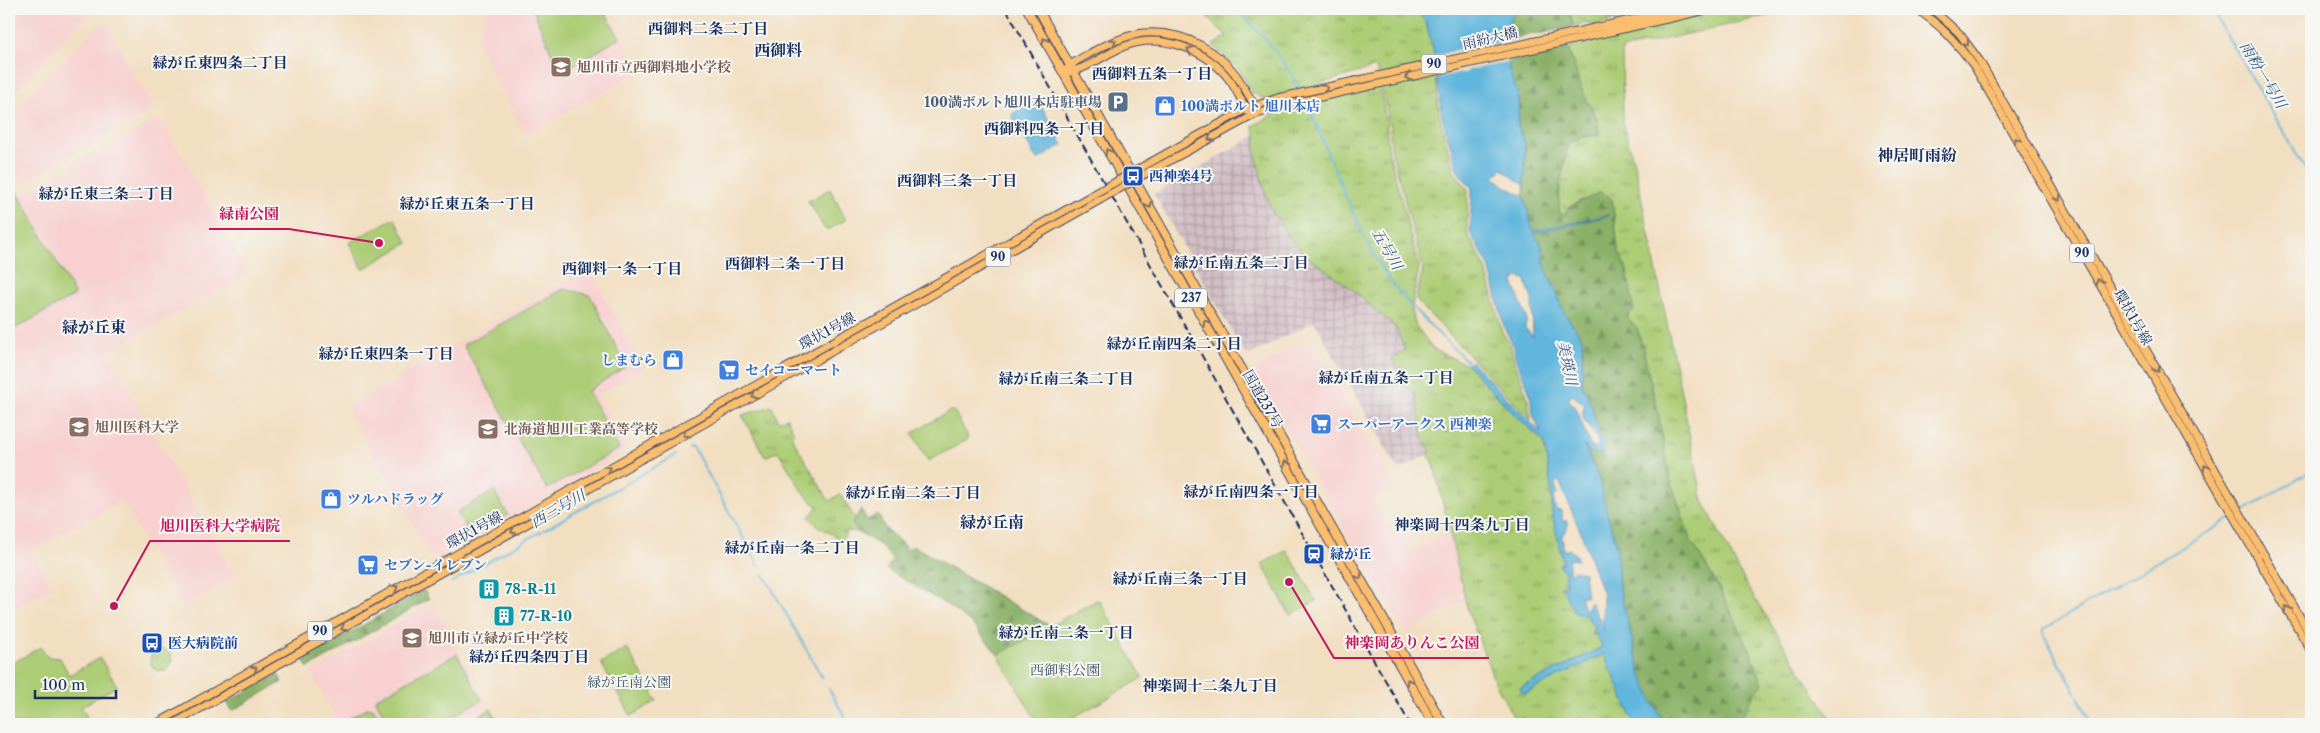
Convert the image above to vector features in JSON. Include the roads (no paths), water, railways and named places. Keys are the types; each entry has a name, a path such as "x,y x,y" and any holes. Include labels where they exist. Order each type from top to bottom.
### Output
{"highway":[{"name":"国道237号","path":"1027,9 1433,724"},
{"name":"国道237号","path":"1038,9 1443,724"}],"main road":[{"name":"90","path":"1592,32 1680,9"},
{"name":"90","path":"1592,32 1711,9"},
{"name":"環状1号線","path":"1916,9 1941,26 1955,40 1974,66 2233,509"},
{"name":"環状1号線","path":"1932,9 1959,33 1979,60 2241,523 2311,651"},
{"name":"雨紛大橋","path":"1279,102 1592,32"},
{"path":"1064,73 1123,38 1144,33 1167,34 1189,40 1209,50 1232,69 1255,106 1254,116"},
{"path":"1072,68 1127,45 1148,41 1170,43 1191,49 1214,63 1231,81 1246,109 1254,116"},
{"name":"環状1号線","path":"156,724 1096,198 1246,109 1279,102"},
{"name":"環状1号線","path":"1144,170 1279,102"},
{"name":"環状1号線","path":"173,724 808,360"},
{"name":"環状1号線","path":"2241,523 2311,636"}],"water":[{"name":"美瑛川","path":"1416,9 1515,9 1506,30 1509,70 1519,98 1518,126 1525,143 1524,185 1502,169 1494,177 1506,187 1524,196 1533,231 1609,215 1534,233 1541,244 1545,267 1563,311 1583,340 1582,385 1592,406 1599,436 1605,445 1599,454 1590,453 1583,444 1599,479 1616,542 1619,588 1640,671 1654,705 1666,724 1635,724 1604,654 1523,694 1520,688 1602,647 1596,634 1592,635 1594,627 1587,616 1574,611 1561,586 1566,585 1565,570 1559,564 1563,563 1552,513 1551,488 1544,442 1511,411 1468,365 1471,361 1541,433 1533,415 1530,394 1515,356 1514,346 1505,330 1489,266 1470,233 1472,188 1458,172 1442,117 1434,53 1426,23","holes":["1517,277 1525,279 1532,299 1533,337 1525,328 1527,319 1513,282","1573,395 1585,405 1583,417 1596,437 1598,448 1591,448 1577,410 1568,399","1559,481 1581,533 1603,594 1603,633 1600,620 1590,602 1584,611 1580,596 1587,597 1584,573 1574,570 1570,575 1568,559 1577,560 1576,555 1569,549 1564,551 1562,536 1568,526 1568,521 1562,521 1562,511 1556,510 1553,497 1557,495 1555,482"]},
{"path":"1038,100 1063,145 1037,160 1012,117 1013,113"}],"waterway":[{"name":"五号川","path":"1235,9 1271,46 1287,67 1300,90"},
{"name":"雨粉一号川","path":"2211,9 2311,178"},
{"name":"五号川","path":"1307,103 1362,233 1385,273 1415,309 1471,365"},
{"name":"西三号川","path":"689,448 693,447 759,566"},
{"name":"西三号川","path":"452,582 676,455"},
{"path":"2242,512 2311,471"},
{"path":"2076,693 2044,635 2044,629 2232,518"},
{"name":"西三号川","path":"764,575 822,677"},
{"name":"西三号川","path":"829,689 849,724"},
{"path":"2078,697 2092,724"}],"railway":[{"path":"1006,9 1410,724"}],"place":[{"name":"旭川市立西御料地小学校","path":"561,67"},
{"name":"100満ボルト旭川本店駐車場","path":"1118,102"},
{"name":"100満ボルト 旭川本店","path":"1165,106"},
{"name":"西神楽4号","path":"1133,176"},
{"name":"緑南公園","path":"379,243"},
{"name":"しまむら","path":"673,360"},
{"name":"セイコーマート","path":"729,370"},
{"name":"スーパーアークス 西神楽","path":"1321,424"},
{"name":"旭川医科大学","path":"79,427"},
{"name":"北海道旭川工業高等学校","path":"488,429"},
{"name":"ツルハドラッグ","path":"331,499"},
{"name":"緑が丘","path":"1314,554"},
{"name":"セブン-イレブン","path":"368,565"},
{"name":"神楽岡ありんこ公園","path":"1289,582"},
{"name":"78-R-11","path":"489,589"},
{"name":"旭川医科大学病院","path":"114,606"},
{"name":"77-R-10","path":"504,616"},
{"name":"旭川市立緑が丘中学校","path":"412,638"},
{"name":"医大病院前","path":"152,643"}],"district":[{"name":"西御料二条二丁目","path":"708,29"},
{"name":"西御料","path":"778,50"},
{"name":"緑が丘東四条二丁目","path":"220,63"},
{"name":"西御料五条一丁目","path":"1152,74"},
{"name":"西御料四条一丁目","path":"1044,129"},
{"name":"神居町雨紛","path":"1917,155"},
{"name":"西御料三条一丁目","path":"957,181"},
{"name":"緑が丘東三条二丁目","path":"106,194"},
{"name":"緑が丘東五条一丁目","path":"467,204"},
{"name":"緑が丘南五条二丁目","path":"1241,263"},
{"name":"西御料二条一丁目","path":"785,264"},
{"name":"西御料一条一丁目","path":"622,269"},
{"name":"緑が丘東","path":"94,327"},
{"name":"緑が丘南四条二丁目","path":"1174,344"},
{"name":"緑が丘東四条一丁目","path":"386,354"},
{"name":"緑が丘南五条一丁目","path":"1386,378"},
{"name":"緑が丘南三条二丁目","path":"1066,379"},
{"name":"緑が丘南四条一丁目","path":"1251,492"},
{"name":"緑が丘南二条二丁目","path":"913,493"},
{"name":"緑が丘南","path":"992,522"},
{"name":"神楽岡十四条九丁目","path":"1462,525"},
{"name":"緑が丘南一条二丁目","path":"792,548"},
{"name":"緑が丘南三条一丁目","path":"1180,579"},
{"name":"緑が丘南二条一丁目","path":"1066,633"},
{"name":"緑が丘四条四丁目","path":"529,657"},
{"name":"神楽岡十二条九丁目","path":"1210,686"}],"park label":[{"name":"西御料公園","path":"1065,670"},
{"name":"緑が丘南公園","path":"629,682"}]}
